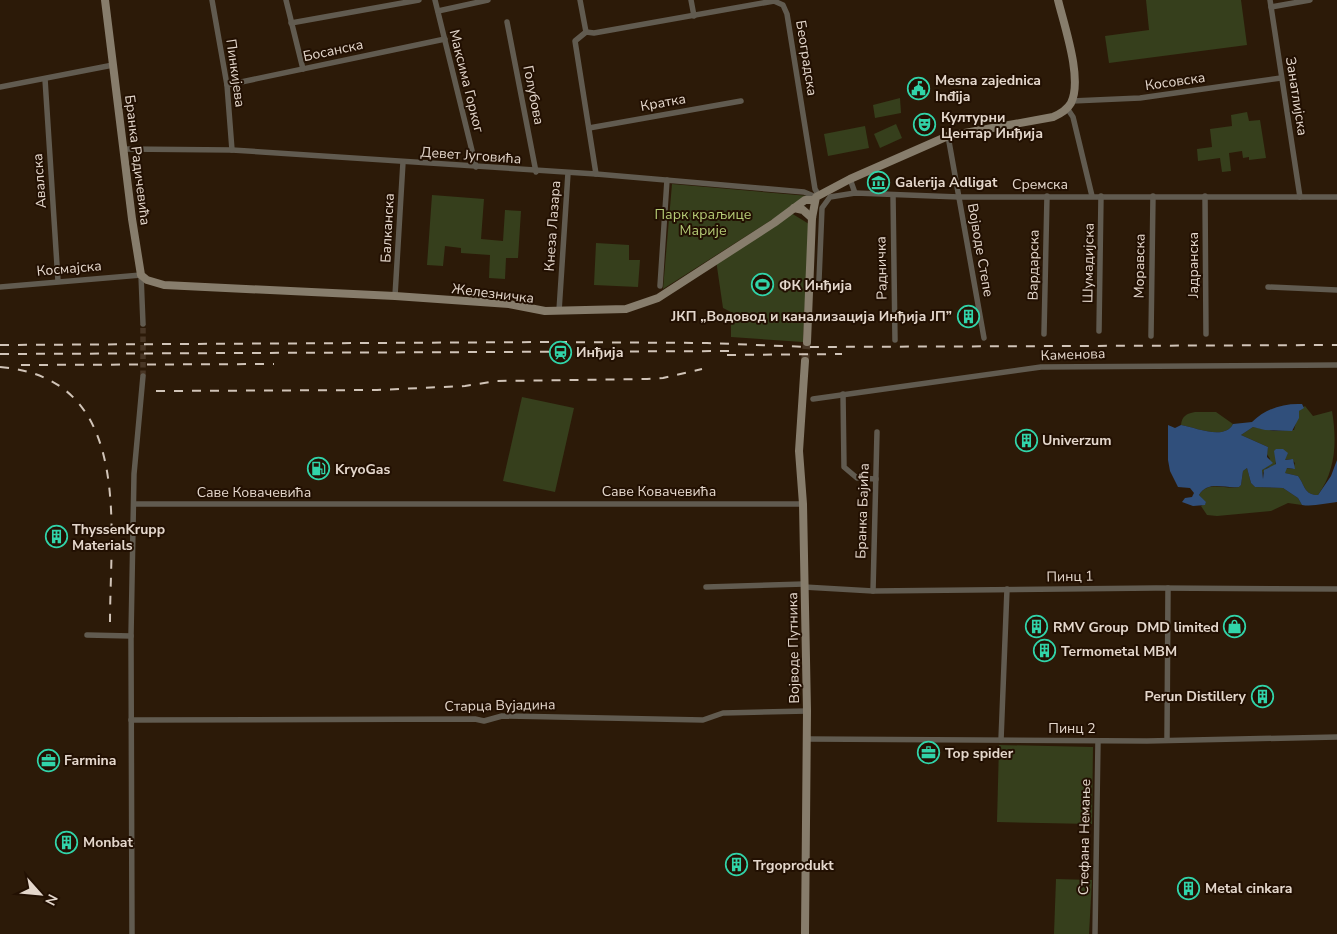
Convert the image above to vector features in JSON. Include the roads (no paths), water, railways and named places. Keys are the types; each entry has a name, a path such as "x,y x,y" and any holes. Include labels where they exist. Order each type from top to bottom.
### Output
{"main road":[{"name":"Бранка Радичевића","path":"105,0 141,275"},
{"path":"1058,0 1074,72 1072,101 1067,108"},
{"name":"Железничка","path":"141,275 147,280 164,285 395,296 509,304 523,309 559,311 618,310 650,301 774,223 805,200 816,197 850,179 948,136 1053,117 1067,108"},
{"path":"807,342 812,218 816,197"},
{"path":"794,208 803,210 812,218"},
{"name":"Војводе Путника","path":"805,361 800,452 803,504 807,711 805,934"}],"street":[{"name":"Пинкијева","path":"212,0 226,85 232,150"},
{"path":"286,0 303,70"},
{"path":"291,23 419,0"},
{"name":"Максима Горког","path":"435,0 476,167"},
{"path":"438,11 488,0"},
{"path":"580,0 586,32 575,41 596,174"},
{"path":"691,0 694,16"},
{"path":"1270,3 1310,0"},
{"name":"Београдска","path":"586,32 594,33 774,1 783,5 788,14 816,197"},
{"name":"Занатлијска","path":"1270,3 1300,197"},
{"name":"Голубова","path":"508,22 536,172"},
{"name":"Босанска","path":"226,85 445,40"},
{"path":"0,87 113,65"},
{"name":"Косовска","path":"1072,101 1146,98 1281,78"},
{"name":"Авалска","path":"45,79 58,281"},
{"name":"Кратка","path":"589,128 741,101"},
{"path":"1067,108 1073,117 1092,196"},
{"name":"Војводе Степе","path":"948,136 984,338"},
{"name":"Девет Југовића","path":"124,149 232,150 536,172 596,174 804,192 816,197"},
{"name":"Балканска","path":"395,296 403,162"},
{"name":"Кнеза Лазара","path":"559,311 568,173"},
{"path":"850,179 855,193"},
{"path":"660,286 667,180"},
{"name":"Сремска","path":"819,280 821,215 824,203 835,195 855,193 959,197 1337,197"},
{"name":"Радничка","path":"893,195 895,340"},
{"name":"Вардарска","path":"1044,334 1047,196"},
{"name":"Шумадијска","path":"1099,331 1101,196"},
{"name":"Моравска","path":"1151,336 1153,196"},
{"name":"Јадранска","path":"1205,196 1206,334"},
{"name":"Космајска","path":"0,287 141,275"},
{"name":"Бранка Радичевића","path":"141,275 143,324"},
{"path":"1268,287 1337,290"},
{"name":"Каменова","path":"813,399 1041,367 1337,364"},
{"path":"132,934 131,636 134,474 143,376"},
{"path":"844,394 844,467 857,478 876,479"},
{"name":"Бранка Бајића","path":"873,591 877,432"},
{"name":"Саве Ковачевића","path":"134,504 803,504"},
{"name":"Пинц 1","path":"706,588 804,586 873,591 1168,588 1337,589"},
{"path":"1168,588 1168,739"},
{"path":"1000,740 1007,589"},
{"path":"87,635 131,636"},
{"name":"Старца Вујадина","path":"131,720 475,719 484,721 502,716 703,720 723,713 807,711"},
{"name":"Пинц 2","path":"807,739 1098,741 1337,737"},
{"name":"Стефана Немање","path":"1095,934 1098,741"}],"water":[{"path":"1302,404 1304,408 1299,411 1299,418 1292,431 1265,430 1253,427 1241,435 1268,447 1267,457 1273,463 1262,470 1263,479 1264,470 1276,464 1274,451 1276,449 1283,449 1288,453 1285,460 1293,459 1295,469 1287,468 1285,473 1298,476 1305,489 1313,495 1318,495 1331,476 1337,460 1337,502 1302,505 1298,498 1283,488 1255,487 1251,483 1247,468 1243,471 1239,487 1212,486 1203,490 1199,495 1206,502 1205,505 1193,506 1182,502 1185,498 1192,497 1194,493 1190,488 1178,487 1170,471 1168,460 1168,425 1175,428 1181,425 1209,432 1223,432 1233,424 1252,422 1257,417 1275,408"}],"tunnel":[{"path":"143,324 143,376"},
{"path":"805,361 807,342"}],"railway":[{"path":"0,345 549,342 707,343 808,347 1337,345"},
{"path":"0,354 735,351"},
{"path":"727,355 842,354"},
{"path":"21,365 274,364"},
{"path":"0,367 43,377 74,398 94,427 105,462 111,502 110,622"},
{"path":"156,391 377,390 465,386 497,381 663,378 702,369"}],"place":[{"name":"Mesna zajednica Inđija","path":"919,88"},
{"name":"Културни Центар Инђија","path":"925,125"},
{"name":"Galerija Adligat","path":"879,182"},
{"name":"ФК Инђија","path":"763,285"},
{"name":"ЈКП „Водовод и канализација Инђија ЈП”","path":"968,316"},
{"name":"Инђија","path":"560,352"},
{"name":"Univerzum","path":"1026,440"},
{"name":"KryoGas","path":"319,469"},
{"name":"ThyssenKrupp Materials","path":"56,537"},
{"name":"RMV Group","path":"1037,627"},
{"name":"DMD limited","path":"1235,627"},
{"name":"Termometal MBM","path":"1045,651"},
{"name":"Perun Distillery","path":"1262,696"},
{"name":"Top spider","path":"929,753"},
{"name":"Farmina","path":"48,760"},
{"name":"Monbat","path":"67,842"},
{"name":"Trgoprodukt","path":"737,865"},
{"name":"Metal cinkara","path":"1189,888"}],"park label":[{"name":"Парк краљице Марије","path":"703,222"}]}
